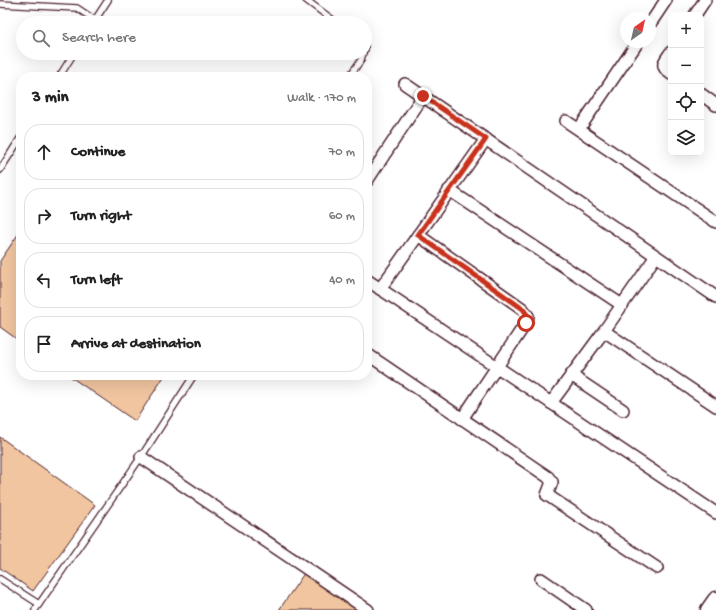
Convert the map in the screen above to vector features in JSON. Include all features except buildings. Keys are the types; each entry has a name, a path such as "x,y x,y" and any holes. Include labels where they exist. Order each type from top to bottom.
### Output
{"street":[{"path":"656,15 666,0"},
{"path":"697,12 705,0"},
{"path":"579,130 634,48"},
{"path":"668,56 664,62 663,67 668,72"},
{"path":"405,84 716,297"},
{"path":"372,173 423,96"},
{"path":"704,96 716,104"},
{"path":"566,121 716,222"},
{"path":"380,289 486,139"},
{"path":"449,190 622,305"},
{"path":"418,235 523,309 528,316 526,323 462,419"},
{"path":"551,403 604,331 656,256"},
{"path":"372,283 716,514"},
{"path":"604,331 716,406"},
{"path":"372,357 548,478 552,482 547,495 656,568"},
{"path":"571,375 624,410"},
{"path":"141,457 368,610"},
{"path":"541,579 586,610"},
{"path":"709,610 716,600"}],"lane":[{"path":"98,16 108,0"},
{"path":"306,0 328,16"},
{"path":"0,4 77,8 87,16"},
{"path":"62,72 70,60"},
{"path":"353,72 361,60"},
{"path":"0,170 16,145"},
{"path":"35,610 141,457 191,380"},
{"path":"0,579 39,604"}],"route":[{"path":"423,96 486,139 418,235 523,309 528,316 526,323"}]}
